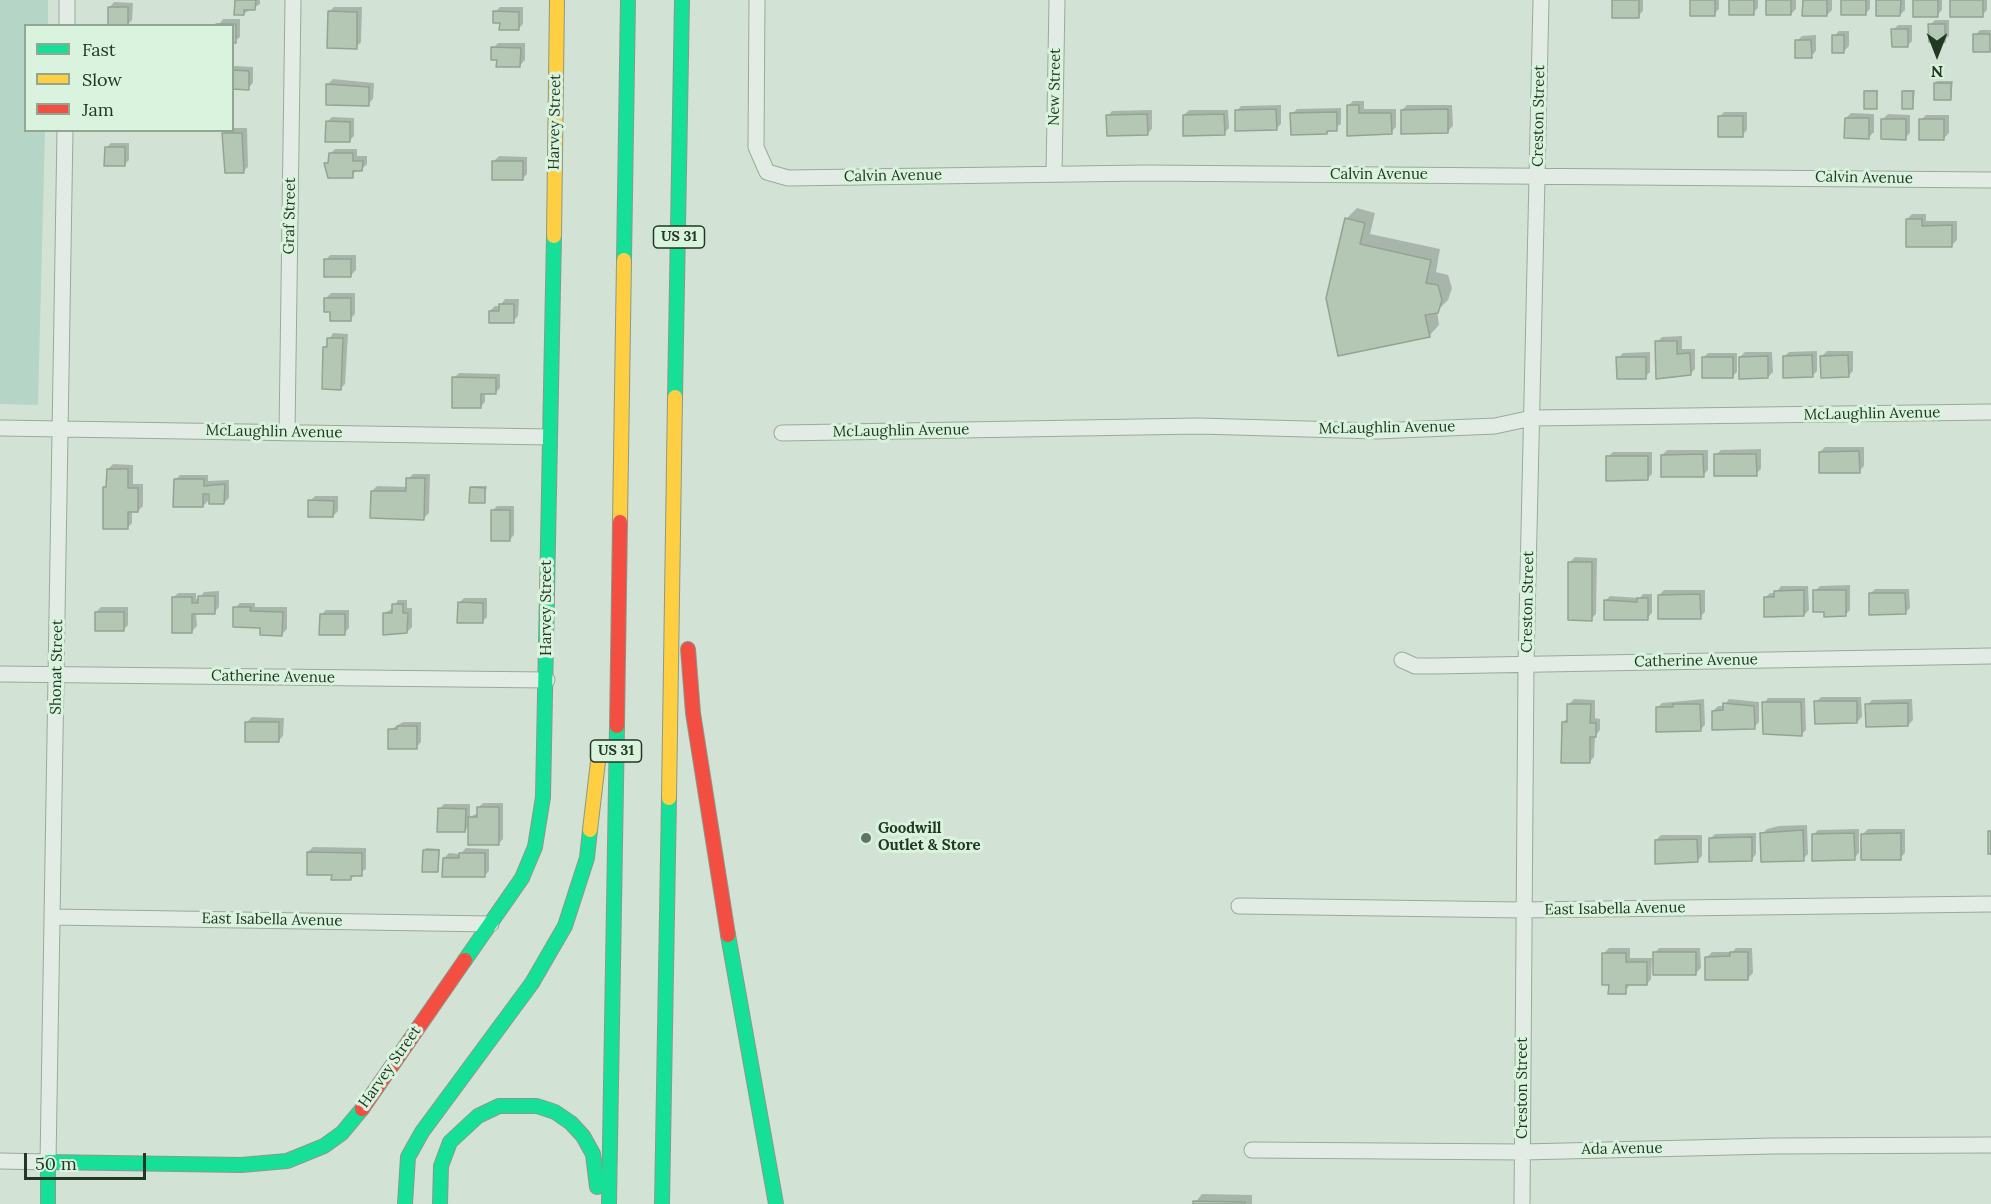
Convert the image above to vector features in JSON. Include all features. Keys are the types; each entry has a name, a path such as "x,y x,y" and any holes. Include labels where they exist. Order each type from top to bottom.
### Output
{"main road":[{"name":"Harvey Street","path":"48,1162 241,1165 286,1161 324,1146 342,1133 360,1110 522,878 535,847 543,797 547,680 557,0"},
{"name":"US 31","path":"609,1204 628,0"},
{"name":"US 31","path":"662,1204 682,0"},
{"path":"603,678 607,563 621,473"},
{"path":"675,474 693,713 723,907 776,1204"},
{"path":"405,1204 408,1156 422,1132 532,983 566,926 587,858 600,735"},
{"path":"440,1204 441,1166 450,1142 478,1116 499,1106 517,1104 537,1106 555,1113 571,1123 583,1136 593,1154 597,1173 597,1204"},
{"name":"Shonat Street","path":"48,1162 48,1204"}],"street":[{"path":"67,0 67,24"},
{"name":"Graf Street","path":"286,433 293,0"},
{"name":"Calvin Avenue","path":"757,0 756,147 767,172 788,178 1054,174 1539,174 1991,180"},
{"name":"New Street","path":"1054,174 1057,0"},
{"name":"Creston Street","path":"1522,1204 1522,910 1541,0"},
{"name":"Shonat Street","path":"48,1162 65,132"},
{"name":"McLaughlin Avenue","path":"782,433 1199,426 1377,431 1495,426 1532,418 1991,412"},
{"name":"McLaughlin Avenue","path":"0,428 549,437"},
{"name":"Catherine Avenue","path":"1402,660 1415,666 1991,656"},
{"name":"Catherine Avenue","path":"0,674 547,680"},
{"name":"East Isabella Avenue","path":"1239,906 1522,910 1991,904"},
{"name":"East Isabella Avenue","path":"52,917 491,924"},
{"name":"Ada Avenue","path":"1252,1150 1523,1152 1773,1146 1991,1145"},
{"path":"0,1161 48,1162"}],"green space":[{"path":"0,0 48,0 48,24 24,24 24,132 45,132 38,405 0,404"}],"building":[{"path":"235,0 256,0 255,10 244,10 244,15 234,15"},
{"path":"1612,0 1639,0 1639,18 1612,18"},
{"path":"1690,0 1715,0 1715,16 1690,16"},
{"path":"1729,0 1754,0 1754,15 1729,15"},
{"path":"1766,0 1791,0 1791,15 1766,15"},
{"path":"1803,0 1827,0 1827,16 1802,16"},
{"path":"1841,0 1866,0 1866,15 1841,15"},
{"path":"1876,0 1901,0 1900,16 1876,16"},
{"path":"1913,0 1938,0 1938,17 1913,17"},
{"path":"1950,0 1983,0 1983,17 1950,17"},
{"path":"108,7 128,7 128,24 108,24"},
{"path":"328,11 357,12 357,49 327,48"},
{"path":"493,11 519,12 519,30 499,30 500,23 493,23"},
{"path":"234,24 236,24 236,43 234,43"},
{"path":"1928,24 1945,24 1945,42 1929,42"},
{"path":"1891,29 1908,29 1908,47 1892,47"},
{"path":"1973,34 1990,34 1990,52 1973,52"},
{"path":"1832,35 1844,35 1844,53 1832,53"},
{"path":"1795,40 1811,40 1812,58 1795,58"},
{"path":"491,47 521,48 520,67 496,67 497,60 491,60"},
{"path":"234,70 249,71 249,90 234,89"},
{"path":"1934,83 1951,83 1951,100 1934,100"},
{"path":"326,84 369,87 369,106 326,105"},
{"path":"1864,91 1877,91 1877,109 1864,109"},
{"path":"1902,91 1913,91 1913,109 1902,109"},
{"path":"1347,105 1359,105 1359,113 1391,113 1392,134 1347,136"},
{"path":"1276,109 1277,130 1235,131 1235,110"},
{"path":"1448,109 1448,133 1401,134 1401,110"},
{"path":"1337,112 1337,131 1327,131 1327,134 1291,135 1290,113"},
{"path":"1147,114 1148,135 1107,136 1106,115"},
{"path":"1224,114 1225,135 1183,136 1183,115"},
{"path":"1718,116 1743,116 1743,137 1718,137"},
{"path":"1845,118 1869,118 1869,139 1844,138"},
{"path":"1881,119 1906,119 1906,140 1881,139"},
{"path":"1919,119 1944,119 1944,140 1919,140"},
{"path":"326,121 350,122 350,142 325,142"},
{"path":"222,133 242,133 244,173 225,173"},
{"path":"105,147 125,147 125,166 104,166"},
{"path":"329,153 353,153 353,161 363,161 362,171 353,171 353,178 328,178 324,163 328,163"},
{"path":"492,161 523,161 523,180 492,180"},
{"path":"1345,218 1365,223 1360,244 1431,260 1426,283 1438,285 1442,300 1438,313 1425,315 1430,337 1338,356 1326,298"},
{"path":"1906,219 1922,219 1922,226 1952,225 1952,247 1906,247"},
{"path":"324,259 351,259 351,277 324,277"},
{"path":"324,298 351,298 351,321 330,321 330,312 324,312"},
{"path":"499,304 514,304 514,323 489,323 489,311 499,311"},
{"path":"327,338 343,338 341,390 322,389 323,347 327,347"},
{"path":"1655,341 1677,341 1677,354 1690,353 1691,375 1656,379"},
{"path":"1812,355 1813,377 1783,378 1783,356"},
{"path":"1848,355 1849,377 1821,378 1820,356"},
{"path":"1768,356 1768,378 1739,379 1739,357"},
{"path":"1616,357 1646,357 1646,379 1617,379"},
{"path":"1702,357 1733,357 1733,378 1702,378"},
{"path":"452,377 496,378 496,394 481,394 481,408 452,408"},
{"path":"1859,451 1860,473 1819,473 1819,452"},
{"path":"1703,454 1704,477 1661,477 1661,455"},
{"path":"1714,454 1756,454 1757,476 1714,476"},
{"path":"1606,456 1648,456 1648,480 1606,481"},
{"path":"107,469 128,469 128,488 138,488 138,512 128,512 128,529 103,529 103,487 106,487"},
{"path":"406,478 425,478 424,520 370,518 371,491 406,491"},
{"path":"174,479 204,479 204,486 225,484 224,504 209,504 209,494 203,494 203,507 173,507"},
{"path":"470,487 485,488 485,503 469,503"},
{"path":"308,500 334,501 333,517 308,517"},
{"path":"491,510 510,510 510,541 491,541"},
{"path":"1568,562 1592,562 1592,621 1568,620"},
{"path":"1804,590 1804,616 1764,617 1764,597 1774,597 1774,591"},
{"path":"1813,590 1846,590 1846,616 1824,617 1824,612 1813,612"},
{"path":"1869,593 1905,593 1906,614 1869,615"},
{"path":"1700,594 1701,619 1658,619 1658,595"},
{"path":"198,596 215,596 215,614 192,614 192,633 172,633 172,597 192,597 192,603 198,603"},
{"path":"1637,598 1648,598 1648,620 1604,620 1604,600 1637,602"},
{"path":"458,602 483,603 483,623 457,623"},
{"path":"392,604 403,604 403,613 408,613 407,633 383,635 383,613 392,613"},
{"path":"233,607 251,607 250,611 283,612 282,636 260,635 260,628 233,627"},
{"path":"95,612 124,612 124,631 95,631"},
{"path":"320,614 345,614 345,635 319,635"},
{"path":"1814,701 1857,701 1857,723 1815,724"},
{"path":"1762,702 1801,702 1802,736 1763,734"},
{"path":"1723,703 1754,706 1755,729 1712,730 1712,711 1723,710"},
{"path":"1908,703 1908,726 1866,727 1865,704"},
{"path":"1567,704 1591,704 1590,723 1596,723 1596,737 1590,737 1590,763 1561,763 1562,722 1567,722"},
{"path":"1673,704 1700,704 1701,731 1656,732 1656,707 1673,707"},
{"path":"245,722 279,722 279,742 245,742"},
{"path":"397,726 417,726 417,749 388,749 388,729 397,729"},
{"path":"477,807 499,807 499,845 468,845 468,817 477,817"},
{"path":"438,808 466,809 465,832 437,832"},
{"path":"1803,830 1804,861 1761,862 1760,833"},
{"path":"1988,831 1991,831 1991,854 1988,854"},
{"path":"1854,833 1855,860 1812,861 1812,834"},
{"path":"1901,833 1901,860 1861,860 1861,834"},
{"path":"1752,837 1752,861 1709,862 1709,838"},
{"path":"1697,839 1698,862 1655,864 1655,840"},
{"path":"423,850 439,850 438,872 422,872"},
{"path":"307,852 362,853 362,876 351,876 351,880 331,880 332,875 307,875"},
{"path":"459,853 485,853 485,877 442,877 443,858 459,858"},
{"path":"1653,952 1696,952 1696,975 1653,975"},
{"path":"1730,952 1748,952 1748,980 1705,980 1705,957 1730,956"},
{"path":"1602,953 1626,953 1626,962 1647,962 1647,985 1626,985 1626,994 1608,994 1609,985 1602,985"},
{"path":"1193,1201 1245,1202 1245,1204 1193,1204"}],"traffic: fast":[{"path":"624,260 628,0"},
{"path":"675,397 682,0"},
{"path":"465,960 522,878 535,847 543,797 554,236"},
{"path":"609,1204 617,726"},
{"path":"662,1204 669,798"},
{"path":"405,1204 408,1157 422,1132 532,983 565,926 587,858 590,830"},
{"path":"728,935 776,1204"},
{"path":"440,1204 441,1166 450,1142 478,1116 499,1106 537,1106 555,1112 571,1123 583,1136 593,1154 597,1187"},
{"path":"48,1204 48,1162 241,1165 287,1161 324,1146 342,1133 362,1109"}],"traffic: slow":[{"path":"554,236 557,0"},
{"path":"620,522 624,260"},
{"path":"669,798 675,397"},
{"path":"590,830 599,753"}],"traffic: jam":[{"path":"617,726 620,522"},
{"path":"688,649 693,713 728,935"},
{"path":"362,1109 465,960"}],"place":[{"name":"Goodwill Outlet & Store","path":"866,838"}]}
